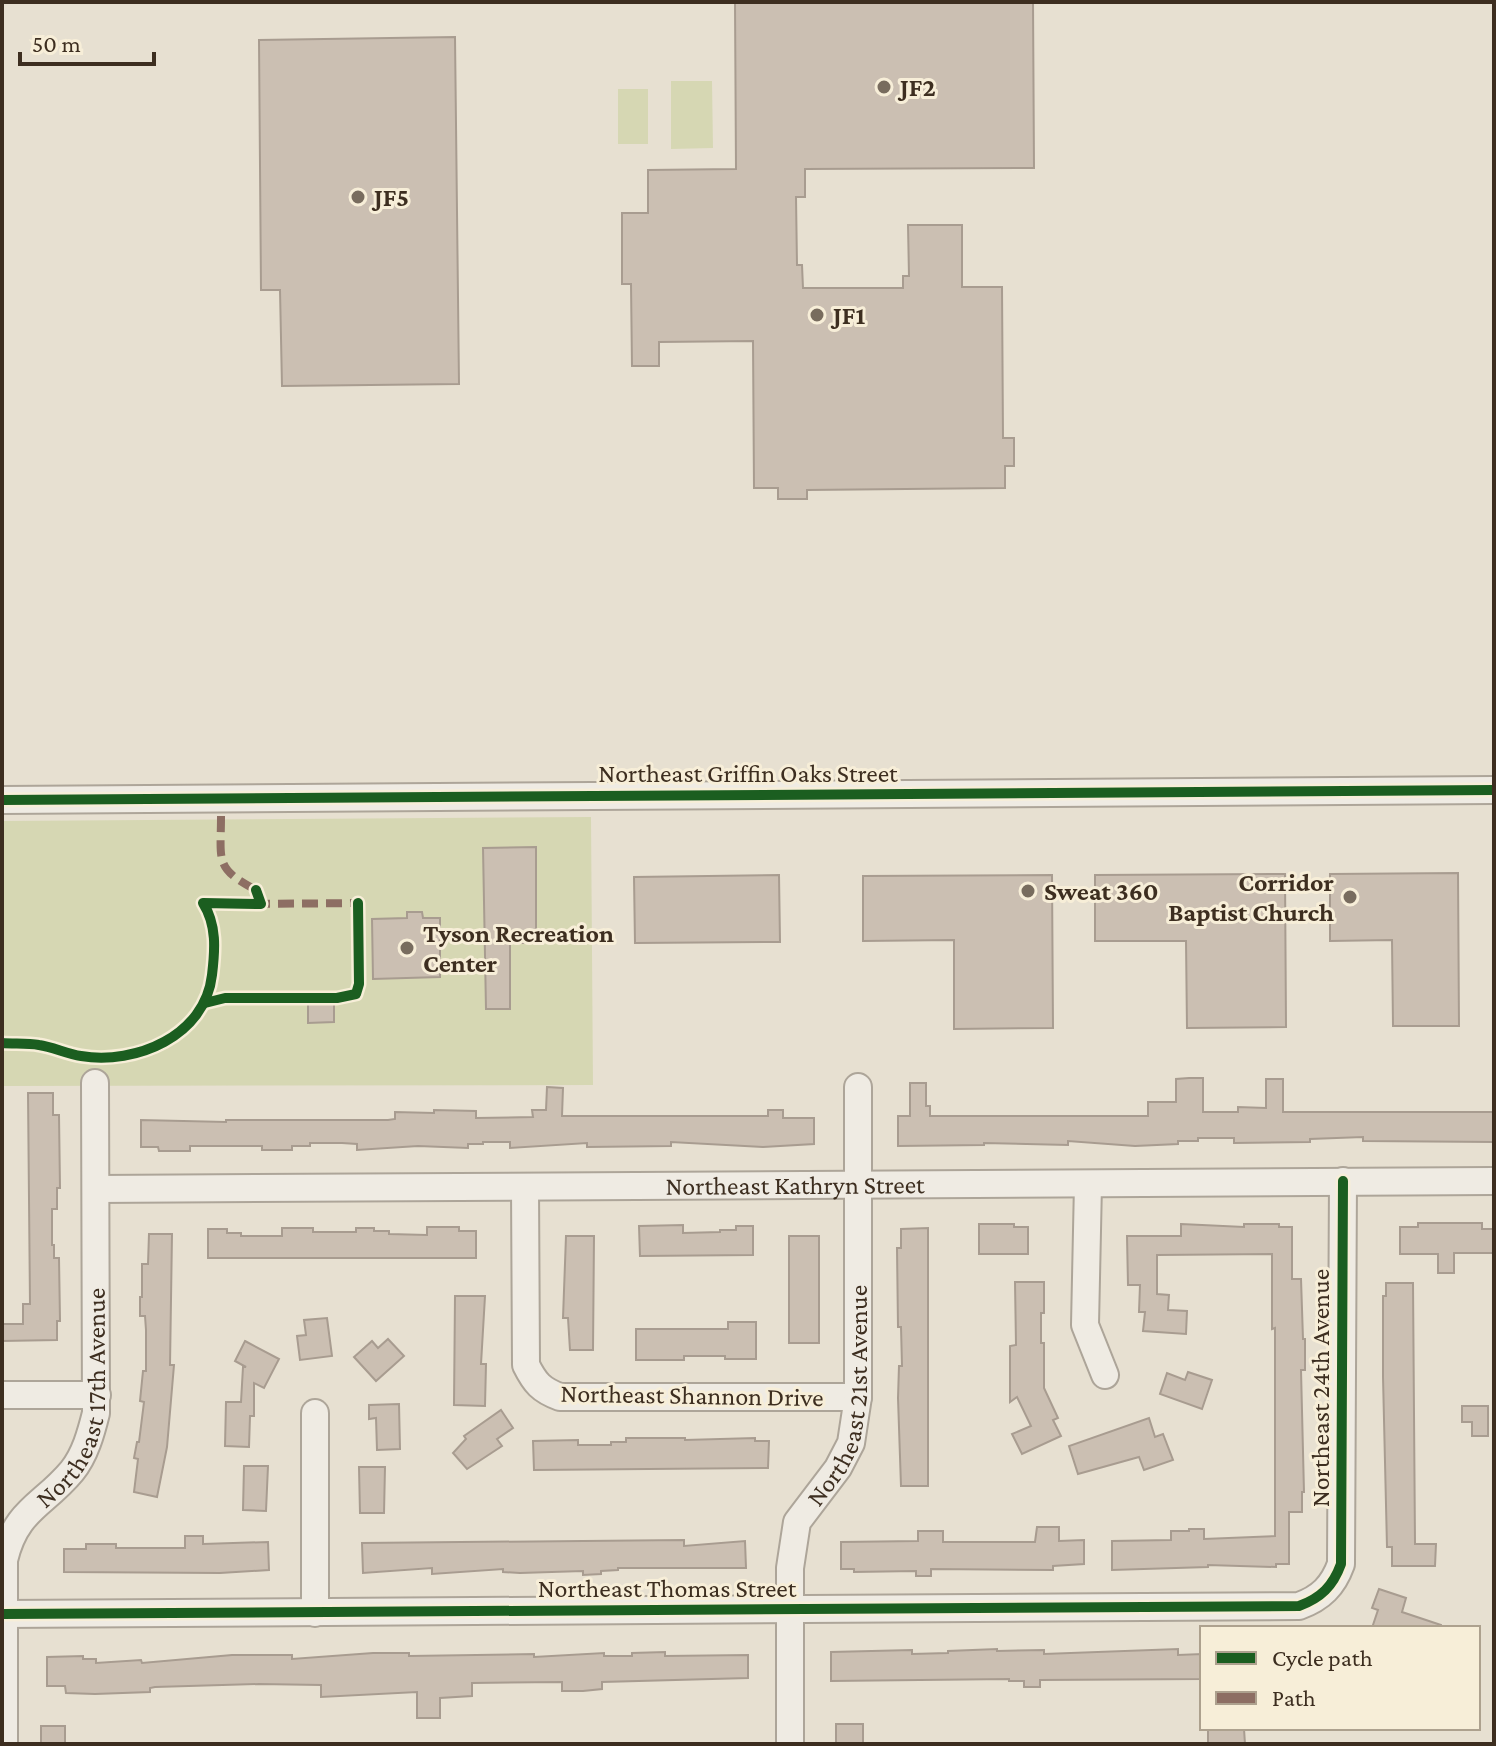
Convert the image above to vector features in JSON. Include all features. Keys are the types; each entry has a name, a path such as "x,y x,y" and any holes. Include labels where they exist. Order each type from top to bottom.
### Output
{"street":[{"name":"Northeast Griffin Oaks Street","path":"2,800 1494,790"},
{"name":"Northeast 17th Avenue","path":"4,1744 4,1560 8,1544 25,1514 72,1471 91,1435 97,1395 95,1083"},
{"name":"Northeast 21st Avenue","path":"790,1744 790,1568 797,1522 838,1468 851,1443 858,1397 858,1087"},
{"name":"Northeast 24th Avenue","path":"1327,1591 1337,1575 1342,1551 1343,1181"},
{"name":"Northeast Kathryn Street","path":"97,1189 1494,1181"},
{"path":"1088,1184 1085,1325 1105,1375"},
{"name":"Northeast Shannon Drive","path":"525,1187 526,1365 536,1384 546,1392 560,1397 858,1397"},
{"path":"2,1395 97,1395"},
{"path":"315,1413 315,1613"},
{"name":"Northeast Thomas Street","path":"3,1614 1280,1608 1316,1600 1327,1591"}],"green space":[{"path":"671,81 712,81 713,148 671,149"},
{"path":"618,89 648,89 648,144 618,144"},
{"path":"591,817 593,1085 2,1086 2,821"}],"building":[{"name":"JF1","path":"735,2 1033,2 1034,168 805,169 805,197 796,197 797,265 802,265 803,288 903,288 903,276 909,276 908,225 962,225 962,287 1002,287 1003,438 1014,438 1014,466 1005,466 1005,488 807,490 807,499 778,499 778,488 754,488 753,341 659,342 659,366 632,366 631,284 622,284 622,213 648,213 648,170 736,169"},
{"name":"JF5","path":"455,37 459,384 282,386 280,290 261,290 259,40"},
{"path":"536,847 536,943 510,943 510,1009 486,1009 483,848"},
{"path":"1458,873 1459,1026 1393,1026 1392,940 1330,941 1330,874"},
{"path":"1285,874 1286,1027 1187,1028 1186,941 1095,941 1095,875"},
{"path":"779,875 780,942 635,943 634,877"},
{"path":"1052,875 1053,1028 954,1029 954,940 863,941 863,876"},
{"name":"Tyson Recreation Center","path":"407,912 422,912 423,918 440,918 440,977 373,979 372,919 407,918"},
{"path":"308,1003 334,1003 334,1022 308,1023"},
{"path":"1203,1078 1203,1112 1238,1112 1238,1107 1266,1108 1266,1079 1283,1079 1283,1112 1494,1112 1494,1142 1363,1141 1363,1137 1310,1139 1310,1142 1234,1143 1234,1138 1198,1138 1198,1141 1178,1141 1178,1144 1135,1146 1068,1141 1068,1145 984,1143 898,1146 898,1116 910,1116 910,1083 926,1083 926,1106 930,1106 930,1116 1148,1116 1148,1102 1176,1102 1176,1079"},
{"path":"547,1087 563,1088 562,1116 768,1116 768,1110 783,1110 783,1118 814,1118 814,1144 763,1147 671,1142 671,1146 587,1147 587,1143 510,1148 510,1142 483,1142 468,1144 468,1148 418,1146 357,1150 357,1144 310,1143 310,1146 292,1146 292,1150 262,1150 262,1146 190,1146 190,1151 159,1151 158,1147 141,1147 141,1120 388,1120 395,1119 395,1112 434,1113 434,1110 476,1111 476,1118 533,1117 532,1110 546,1110"},
{"path":"28,1093 53,1093 53,1115 59,1115 60,1188 57,1188 57,1209 52,1209 52,1245 54,1258 59,1258 60,1321 57,1321 57,1340 2,1341 2,1324 23,1324 23,1304 30,1304"},
{"path":"1418,1223 1482,1223 1482,1229 1494,1229 1494,1253 1454,1253 1454,1273 1438,1273 1438,1254 1400,1254 1400,1227 1418,1227"},
{"path":"979,1224 1028,1227 1028,1254 979,1254"},
{"path":"1181,1224 1244,1227 1244,1224 1279,1224 1279,1227 1292,1227 1292,1279 1301,1279 1305,1339 1305,1370 1301,1370 1304,1492 1302,1512 1289,1512 1289,1564 1276,1564 1276,1567 1208,1565 1112,1570 1112,1541 1171,1540 1171,1531 1189,1529 1204,1529 1204,1539 1275,1536 1272,1254 1157,1255 1157,1294 1169,1295 1168,1310 1187,1311 1186,1334 1143,1331 1145,1312 1139,1312 1140,1285 1128,1285 1127,1236 1181,1236"},
{"path":"683,1225 683,1233 720,1232 736,1230 736,1226 753,1226 753,1255 640,1256 639,1226"},
{"path":"427,1227 459,1227 459,1231 476,1231 476,1258 208,1258 208,1229 227,1229 227,1233 241,1233 241,1236 282,1236 282,1228 356,1232 356,1228 374,1228 374,1231 389,1231 389,1234 427,1235"},
{"path":"928,1228 928,1486 901,1486 898,1398 899,1366 902,1366 897,1248 901,1248 901,1229"},
{"path":"149,1234 172,1234 170,1365 174,1365 167,1447 157,1497 134,1492 138,1459 134,1458 144,1402 140,1401 143,1371 146,1371 145,1316 140,1316 140,1297 142,1264 148,1264"},
{"path":"566,1236 594,1236 593,1350 570,1350 568,1318 563,1318"},
{"path":"789,1236 819,1236 819,1343 789,1343"},
{"path":"1015,1282 1044,1282 1041,1343 1044,1343 1044,1388 1058,1418 1053,1420 1061,1436 1022,1454 1012,1434 1031,1426 1017,1397 1010,1402 1010,1346 1016,1345"},
{"path":"1386,1283 1413,1283 1415,1544 1436,1544 1435,1566 1392,1566 1392,1547 1387,1547 1383,1377 1383,1296 1386,1296"},
{"path":"455,1296 485,1296 481,1364 486,1364 485,1406 454,1405"},
{"path":"327,1318 332,1356 300,1360 297,1336 306,1335 304,1320"},
{"path":"728,1322 756,1322 756,1359 684,1356 684,1360 636,1360 636,1329 728,1329"},
{"path":"388,1339 404,1356 376,1381 354,1357 372,1341 378,1348"},
{"path":"245,1341 279,1359 264,1388 254,1383 254,1416 250,1416 249,1447 225,1446 226,1402 241,1402 243,1367 246,1367 235,1361"},
{"path":"1188,1372 1212,1380 1202,1409 1160,1394 1167,1373 1185,1380"},
{"path":"399,1404 400,1449 377,1450 376,1418 369,1419 369,1405"},
{"path":"1462,1406 1488,1406 1488,1436 1472,1436 1472,1422 1462,1422"},
{"path":"501,1410 513,1428 497,1439 502,1446 467,1469 453,1453 466,1439 464,1436"},
{"path":"1149,1418 1155,1437 1163,1434 1173,1460 1144,1470 1139,1457 1078,1474 1069,1446"},
{"path":"626,1438 755,1438 755,1441 769,1441 768,1468 534,1470 533,1441 578,1440 578,1445 611,1445 611,1442 626,1442"},
{"path":"244,1466 268,1466 266,1511 243,1510"},
{"path":"359,1467 385,1467 384,1513 360,1513"},
{"path":"1037,1527 1059,1527 1059,1541 1084,1540 1084,1564 1053,1566 1053,1570 931,1569 931,1576 916,1576 916,1571 854,1572 854,1569 841,1569 841,1542 918,1541 918,1531 943,1531 943,1542 1035,1542"},
{"path":"185,1536 203,1536 203,1544 268,1542 269,1570 220,1573 64,1572 64,1549 86,1549 86,1544 116,1544 116,1548 185,1548"},
{"path":"684,1540 684,1546 745,1541 746,1568 618,1568 601,1571 601,1574 583,1575 583,1571 520,1573 503,1572 503,1569 432,1574 432,1568 363,1573 362,1543"},
{"path":"1379,1589 1406,1598 1402,1612 1441,1626 1373,1626 1378,1610 1372,1608"},
{"path":"1178,1649 1178,1655 1200,1654 1200,1679 1040,1680 1040,1687 1024,1687 1024,1681 1009,1679 831,1681 831,1652 912,1650 912,1654 1044,1650 1044,1654"},
{"path":"665,1652 665,1656 748,1655 748,1678 602,1682 602,1689 583,1691 562,1691 562,1682 472,1683 472,1696 440,1698 440,1718 417,1718 417,1692 321,1697 321,1685 259,1684 155,1687 150,1688 150,1692 95,1694 66,1693 65,1686 47,1686 47,1657 83,1656 83,1659 96,1659 96,1663 141,1660 142,1663 232,1655 292,1655 292,1659 373,1653 409,1653 409,1656 534,1654 534,1657 604,1653 604,1656 632,1656 632,1653"},
{"path":"836,1724 863,1724 863,1744 836,1744"},
{"path":"41,1726 65,1726 65,1744 41,1744"},
{"path":"1208,1730 1244,1730 1245,1744 1208,1744"}],"marked path":[{"path":"221,816 221,853 226,869 256,890 258,896"},
{"path":"254,904 358,903 358,911"}],"cycle path":[{"path":"2,800 1494,790"},
{"path":"2,1043 39,1045 102,1058 124,1056 164,1042 182,1030 207,996 212,975 214,938 211,920 203,903 261,904 256,890"},
{"path":"205,1003 225,998 337,998 356,994 359,984 358,903"},
{"path":"2,1614 1299,1606 1325,1590 1341,1564 1343,1181"}],"place":[{"name":"JF2","path":"884,87"},
{"name":"JF5","path":"358,197"},
{"name":"JF1","path":"817,315"},
{"name":"Sweat 360","path":"1028,891"},
{"name":"Corridor Baptist Church","path":"1350,897"},
{"name":"Tyson Recreation Center","path":"407,948"}]}
